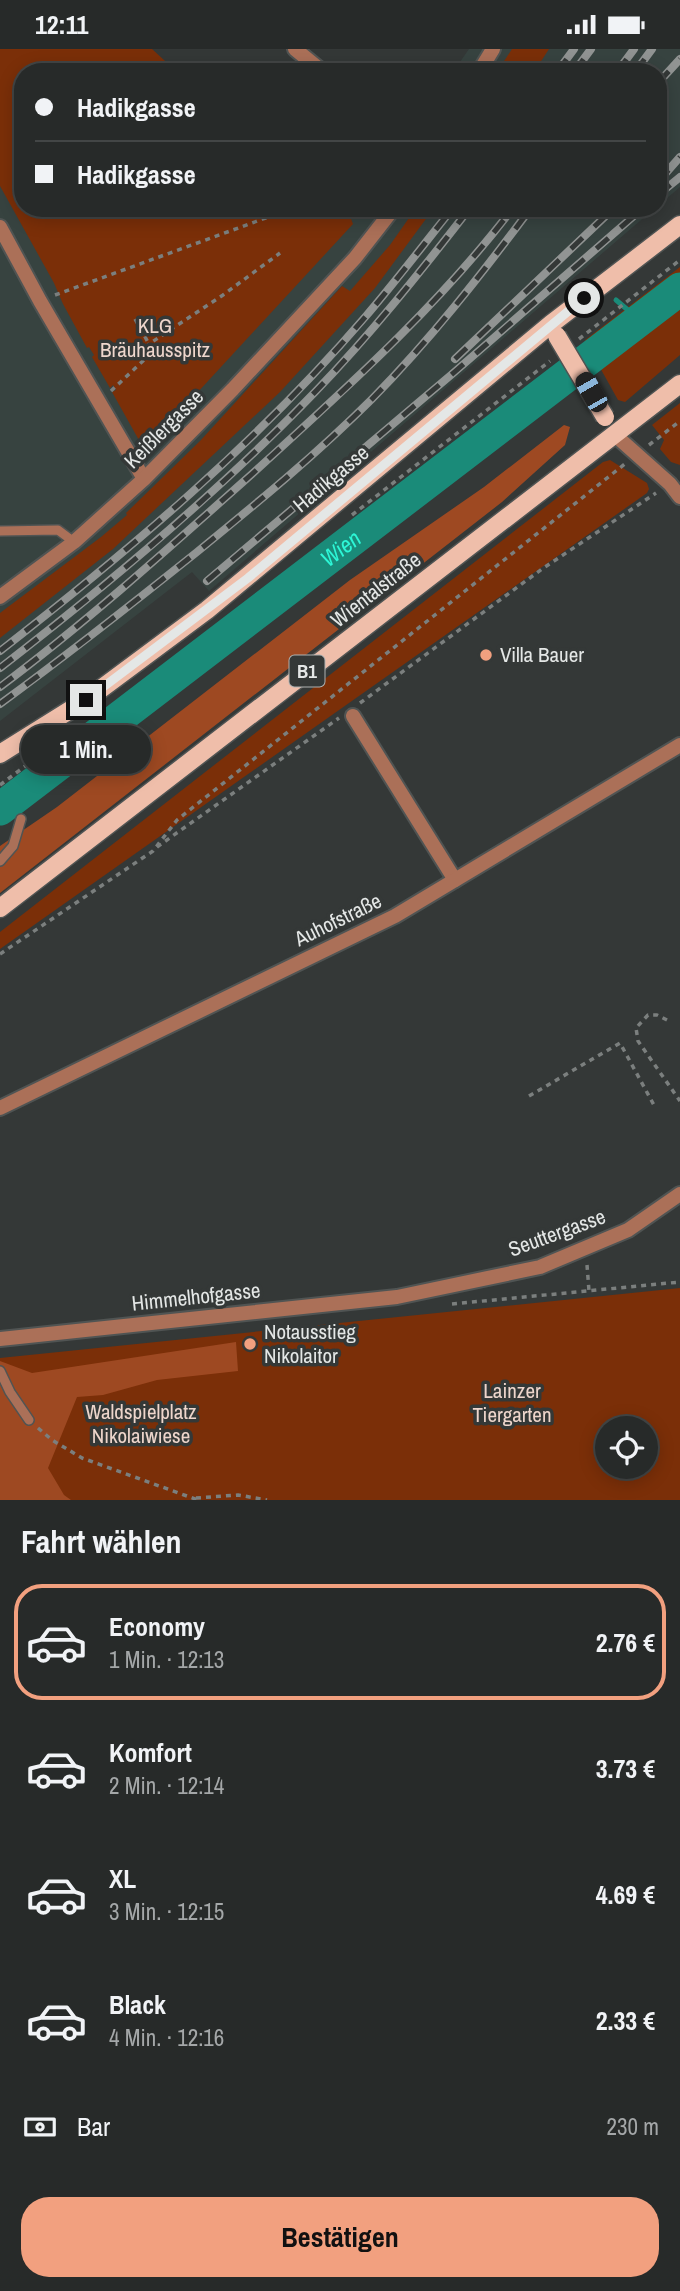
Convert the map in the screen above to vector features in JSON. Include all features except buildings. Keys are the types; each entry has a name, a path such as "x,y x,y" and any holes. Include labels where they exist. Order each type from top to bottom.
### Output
{"main road":[{"name":"Hadikgasse","path":"0,754 86,700 207,610 680,225"},
{"path":"554,330 615,435"},
{"name":"Wientalstraße","path":"0,908 680,384"}],"street":[{"name":"Keißlergasse","path":"0,597 74,543 144,479 233,389 355,258 387,217"},
{"path":"0,227 144,479"},
{"path":"615,435 670,484 680,497"},
{"path":"354,710 455,880"},
{"name":"Auhofstraße","path":"0,1108 395,916 680,745"},
{"name":"Seuttergasse","path":"397,1297 540,1267 628,1230 680,1194"},
{"name":"Himmelhofgasse","path":"0,1339 397,1297"}],"lane":[{"path":"0,531 58,530 74,543"},
{"path":"0,861 13,846 21,819"},
{"path":"0,1371 29,1420"}],"path":[{"path":"40,301 269,217"},
{"path":"99,401 145,359 142,353 149,344 280,253"},
{"path":"618,308 680,260"},
{"path":"135,319 149,344"},
{"path":"153,851 177,820 680,421"},
{"path":"0,954 354,710 542,569 670,484"},
{"path":"667,1020 657,1015 649,1015 636,1028 638,1041 680,1101"},
{"path":"528,1096 620,1043 655,1107"},
{"path":"585,1248 589,1291"},
{"path":"439,1305 680,1282"},
{"path":"29,1420 51,1440 82,1458 196,1499 238,1495 267,1500"}],"shaded area":[{"path":"0,49 14,63 14,217 645,217 209,591 192,572 0,721"},
{"path":"469,49 680,49 680,187 667,198 667,63 459,63"},
{"path":"680,273 680,302 648,329 598,364 589,348"},
{"path":"564,425 570,427 565,445 502,502 0,893 0,846 57,807 350,580 484,487"},
{"path":"236,1342 238,1371 157,1380 103,1395 77,1397 48,1468 64,1495 71,1500 0,1500 0,1361 32,1373"}],"green space":[{"path":"0,49 152,49 167,63 14,63 14,211 0,186"},
{"path":"512,49 549,49 540,63 503,63"},
{"name":"KLG Bräuhausspitz","path":"17,217 350,217 353,224 149,445 140,442 112,392 116,390 113,385 110,388 92,357 94,355 89,347 87,348"},
{"path":"410,217 427,217 375,288 280,392 113,549 0,638 0,613 127,515 126,513 200,441 342,286 350,291 390,245"},
{"path":"680,267 680,273 589,348 585,340"},
{"path":"680,302 680,355 625,402 618,400 598,364 648,329"},
{"path":"680,403 680,465 671,462 660,449 664,440 652,425"},
{"path":"610,460 647,483 647,493 0,949 0,932 603,462"},
{"name":"Lainzer Tiergarten","path":"680,1288 680,1500 0,1500 0,1358"}],"waterway":[{"name":"Wien","path":"0,809 680,289"},
{"path":"616,300 635,316"}],"railway":[{"path":"564,63 574,49"},
{"path":"581,63 591,49"},
{"path":"624,63 634,49"},
{"path":"642,63 652,49"},
{"path":"667,73 680,59"},
{"path":"667,172 680,157"},
{"path":"667,188 680,177"},
{"path":"0,651 97,574 237,451 325,362 446,217"},
{"path":"0,668 163,536 279,428 376,325 463,217"},
{"path":"0,687 128,583 355,379 453,280 506,217"},
{"path":"0,704 197,552 330,439 372,399 435,330 524,217"},
{"path":"455,359 605,217"},
{"path":"207,581 633,217"}],"place":[{"name":"Villa Bauer","path":"486,655"},
{"name":"Notausstieg Nikolaitor","path":"250,1344"}],"route":[{"path":"86,700 248,578 584,298"}],"park label":[{"name":"Waldspielplatz Nikolaiwiese","path":"141,1424"}]}
